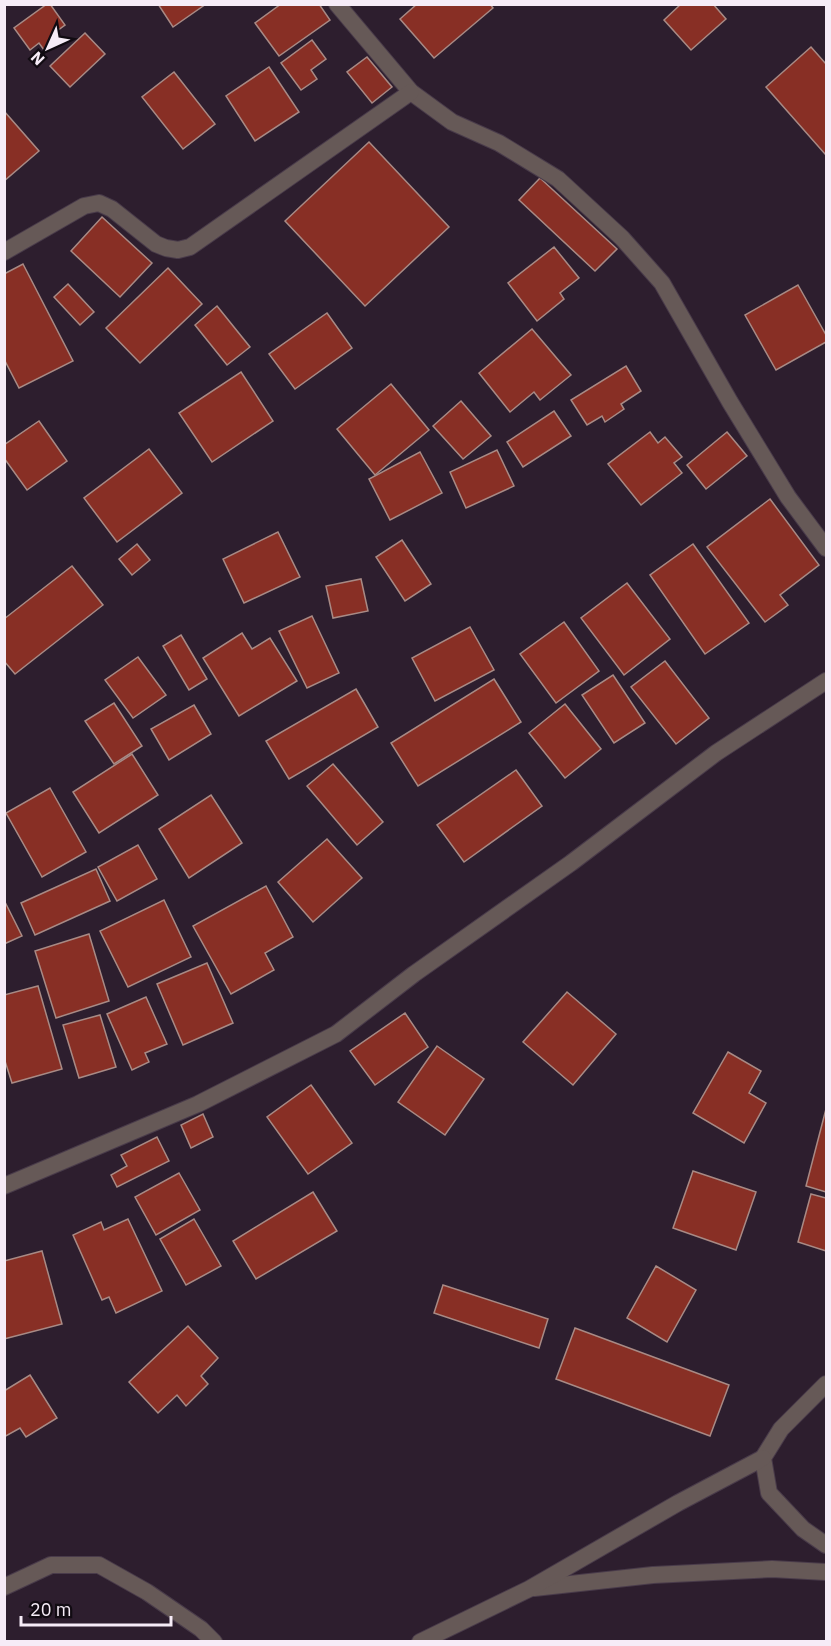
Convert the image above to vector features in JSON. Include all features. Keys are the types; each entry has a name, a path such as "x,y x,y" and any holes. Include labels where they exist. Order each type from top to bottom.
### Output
{"street":[{"path":"338,4 411,92 452,122 499,143 558,179 622,238 662,283 788,497 826,548"},
{"path":"4,252 84,206 99,203 112,209 156,244 178,250 190,247 411,92"},
{"path":"4,1186 198,1104 336,1034 414,974 571,863 716,753 826,681"},
{"path":"420,1641 529,1589 678,1503 763,1458 781,1429 826,1384"},
{"path":"763,1458 769,1493 803,1529 826,1545"},
{"path":"4,1587 51,1565 99,1565 147,1592 201,1629 214,1641"},
{"path":"529,1589 652,1575 772,1569 826,1572"}],"building":[{"path":"50,4 65,25 53,34 57,40 44,50 39,43 30,50 14,28"},
{"path":"158,4 206,4 173,27"},
{"path":"281,4 319,4 330,20 279,56 255,23"},
{"path":"417,4 490,4 493,8 434,58 400,19"},
{"path":"681,4 713,4 726,19 691,50 664,20"},
{"path":"85,33 105,54 70,87 50,66"},
{"path":"312,40 326,59 311,70 317,79 301,90 281,63"},
{"path":"811,47 826,64 825,154 766,87"},
{"path":"367,57 392,87 372,103 347,72"},
{"path":"269,67 299,112 255,141 226,96"},
{"path":"174,72 215,124 183,149 142,97"},
{"path":"4,111 39,151 4,181"},
{"path":"369,142 449,227 365,306 285,221"},
{"path":"540,178 617,249 595,271 519,200"},
{"path":"102,217 152,263 120,297 71,251"},
{"path":"554,247 579,278 560,293 564,299 537,321 508,283"},
{"path":"23,264 73,361 19,388 4,359 4,274"},
{"path":"168,268 202,304 140,363 106,328"},
{"path":"68,284 94,312 80,325 54,297"},
{"path":"798,285 826,335 826,342 776,370 745,315"},
{"path":"217,306 250,347 227,365 195,325"},
{"path":"327,313 352,348 295,389 269,354"},
{"path":"532,329 571,375 540,400 534,392 510,412 479,373"},
{"path":"626,366 641,391 621,404 624,409 605,422 602,416 587,425 571,400"},
{"path":"241,372 273,421 212,462 179,413"},
{"path":"391,384 429,430 375,475 337,429"},
{"path":"461,401 491,436 463,459 433,426"},
{"path":"554,411 571,436 523,467 507,442"},
{"path":"39,421 67,461 27,490 4,458 4,445"},
{"path":"650,432 658,443 665,437 682,457 674,463 682,473 641,505 608,464"},
{"path":"727,432 747,456 706,489 687,465"},
{"path":"149,449 182,493 117,542 84,498"},
{"path":"497,450 514,486 466,508 450,472"},
{"path":"420,452 442,493 390,520 369,479"},
{"path":"770,499 819,565 780,595 788,605 765,622 707,547"},
{"path":"278,532 300,577 244,603 223,559"},
{"path":"402,540 431,584 405,601 376,557"},
{"path":"137,544 150,560 132,575 119,559"},
{"path":"693,544 749,623 705,654 650,575"},
{"path":"72,566 103,605 15,674 4,661 4,619"},
{"path":"361,579 368,611 333,618 326,586"},
{"path":"627,583 670,639 624,675 581,618"},
{"path":"312,616 339,673 307,688 279,631"},
{"path":"564,622 599,671 556,703 520,654"},
{"path":"470,627 494,670 435,701 412,658"},
{"path":"242,633 252,649 270,638 297,681 239,716 203,658"},
{"path":"181,635 207,679 189,690 163,646"},
{"path":"138,657 166,695 133,718 105,680"},
{"path":"665,661 709,718 676,744 631,687"},
{"path":"613,675 645,723 614,743 582,695"},
{"path":"494,679 521,722 418,786 391,743"},
{"path":"356,689 378,727 289,779 266,741"},
{"path":"114,703 142,746 114,764 85,721"},
{"path":"565,704 601,749 565,778 529,733"},
{"path":"194,705 211,734 169,760 151,729"},
{"path":"132,754 158,795 99,833 73,792"},
{"path":"333,764 383,822 357,845 307,786"},
{"path":"516,770 542,806 464,862 437,825"},
{"path":"50,788 86,852 42,877 6,813"},
{"path":"211,795 242,843 189,878 159,829"},
{"path":"327,839 362,878 313,922 278,882"},
{"path":"138,845 157,879 117,901 98,867"},
{"path":"96,869 110,901 35,935 21,903"},
{"path":"266,886 293,937 265,953 274,970 231,994 193,926"},
{"path":"4,900 22,936 4,944"},
{"path":"164,900 191,957 128,987 100,931"},
{"path":"89,934 109,1001 56,1018 35,951"},
{"path":"207,963 233,1023 183,1045 157,984"},
{"path":"38,986 62,1069 12,1083 4,1058 4,995"},
{"path":"567,992 616,1034 573,1085 523,1042"},
{"path":"146,997 167,1044 145,1053 149,1062 132,1070 107,1014"},
{"path":"405,1013 428,1047 375,1085 350,1051"},
{"path":"100,1015 116,1067 79,1078 63,1025"},
{"path":"437,1046 484,1079 445,1135 398,1102"},
{"path":"728,1052 761,1071 749,1093 766,1103 744,1143 693,1113"},
{"path":"311,1085 352,1143 308,1174 267,1117"},
{"path":"826,1109 826,1192 806,1186"},
{"path":"203,1114 213,1137 191,1148 181,1125"},
{"path":"157,1137 169,1161 117,1187 111,1175 127,1166 121,1155"},
{"path":"693,1171 756,1192 736,1250 673,1228"},
{"path":"179,1173 200,1210 156,1235 135,1197"},
{"path":"313,1192 337,1231 256,1279 233,1241"},
{"path":"811,1194 826,1198 826,1251 798,1242"},
{"path":"128,1219 162,1291 116,1313 109,1297 102,1300 73,1235 101,1222 104,1230"},
{"path":"194,1219 221,1266 186,1285 160,1239"},
{"path":"42,1251 62,1324 4,1339 4,1261"},
{"path":"656,1266 696,1290 667,1342 627,1318"},
{"path":"443,1285 548,1319 539,1348 434,1313"},
{"path":"188,1326 218,1358 201,1376 208,1384 186,1406 177,1395 158,1413 129,1382"},
{"path":"575,1328 729,1385 710,1436 556,1379"},
{"path":"30,1375 57,1418 26,1437 20,1428 4,1437 4,1391"}]}
